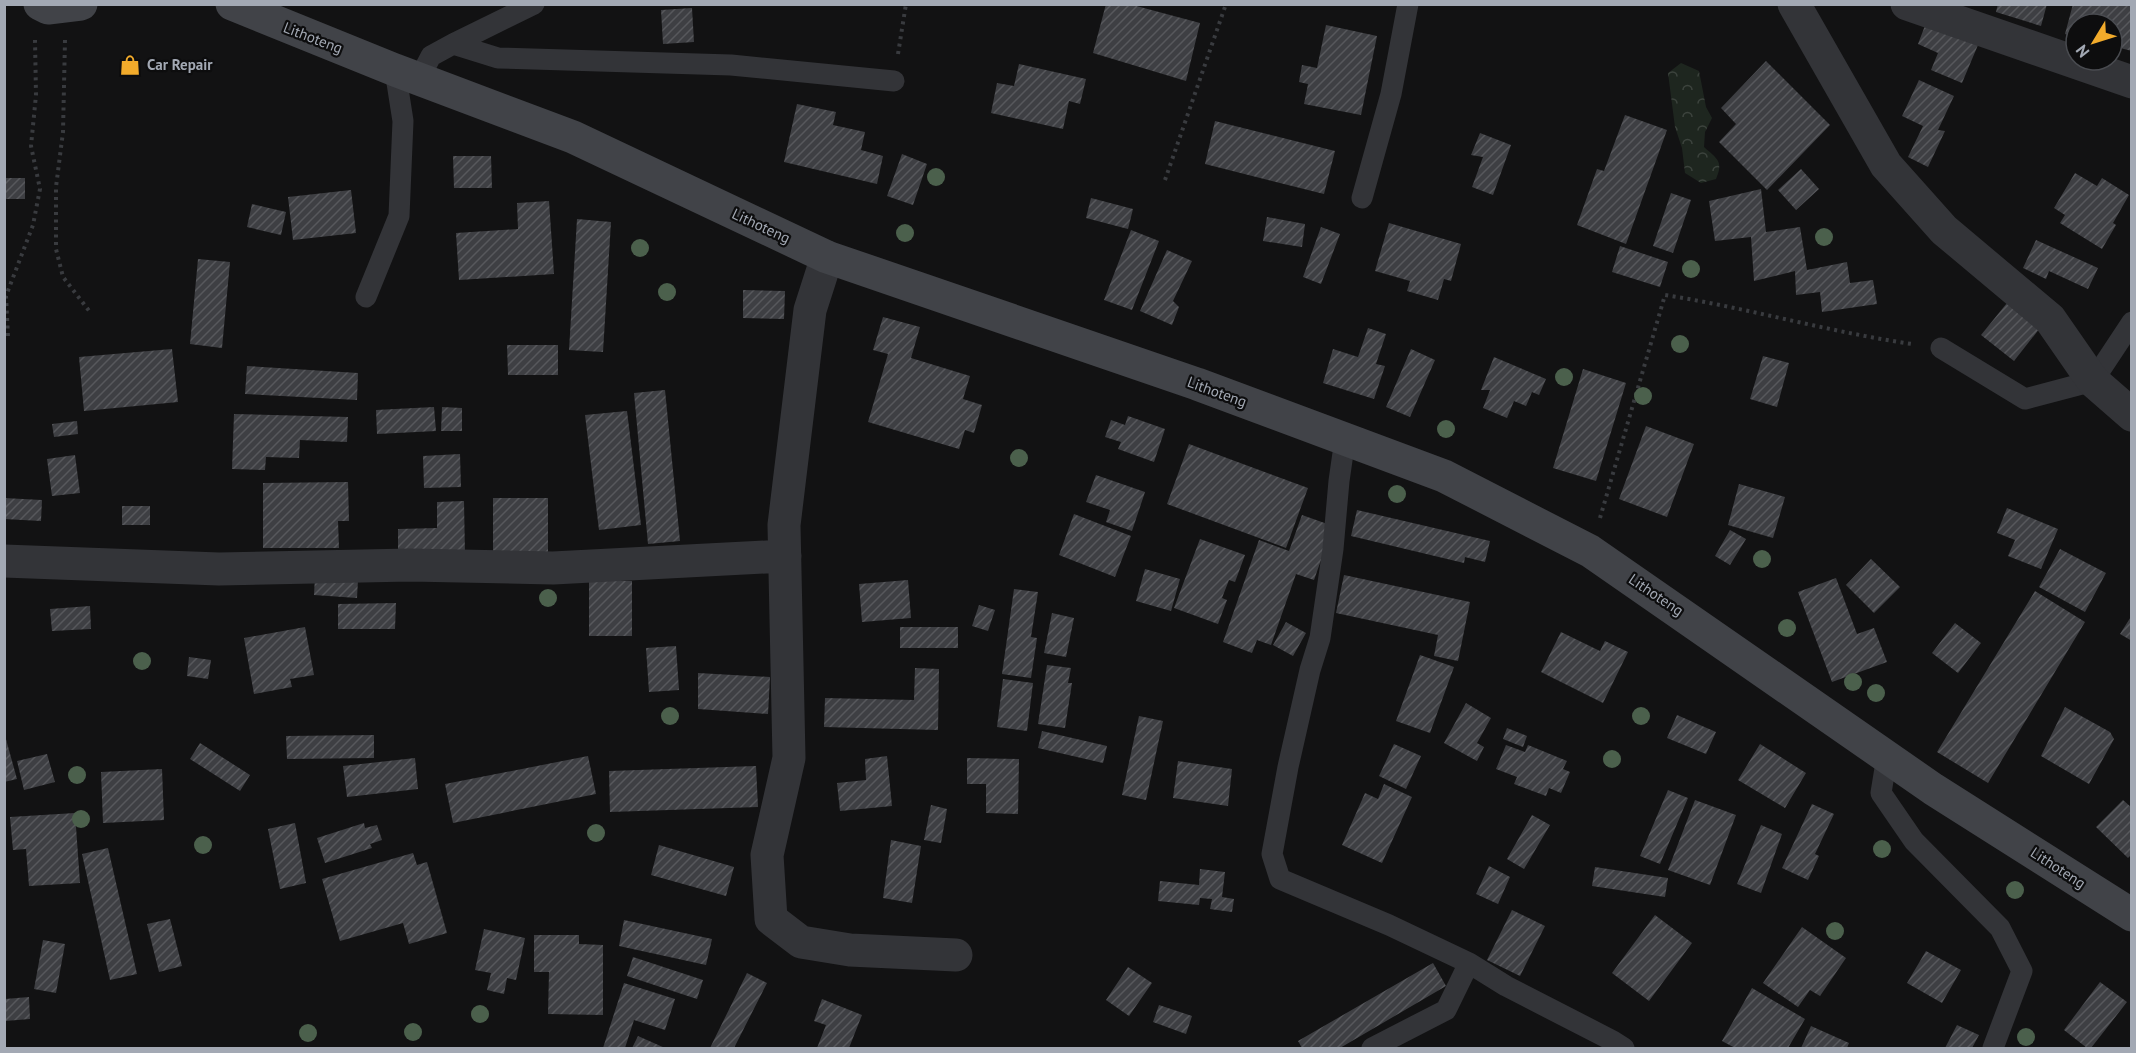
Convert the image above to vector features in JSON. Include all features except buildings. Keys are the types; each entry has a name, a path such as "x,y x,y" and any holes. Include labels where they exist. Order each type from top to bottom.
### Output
{"main road":[{"name":"Lithoteng","path":"242,8 573,137 827,257 1197,384 1444,476 1590,550 1933,789 2132,915"}],"street":[{"path":"1794,4 1886,165 1944,230 2050,319 2093,381 2132,416"},
{"path":"1907,4 2132,82"},
{"path":"827,257 810,310 784,525 789,758 767,855 771,919 801,942 850,951 956,955"},
{"path":"4,561 219,569 410,565 553,568 785,556"}],"lane":[{"path":"366,297 399,216 407,74 431,56 534,4"},
{"path":"1362,198 1391,94 1408,4"},
{"path":"453,44 498,58 731,65 894,81"},
{"path":"1941,348 2025,399 2093,381 2132,322"},
{"path":"1345,439 1333,549 1320,638 1310,670 1288,767 1272,854 1280,879 1389,925 1469,963 1506,986 1624,1048"},
{"path":"1887,756 1881,793 1914,841 2000,928 2022,971 1993,1048"},
{"path":"1372,1048 1446,1010 1469,963"}],"path":[{"path":"894,81 906,4"},
{"path":"1165,180 1226,4"},
{"path":"69,5 63,132 56,187 56,249 63,277 90,312"},
{"path":"8,336 6,296 33,225 40,189 31,146 36,95 35,38"},
{"path":"1590,550 1665,295 1699,300 1873,338 1941,348"}],"green space":[{"path":"1681,63 1699,71 1706,107 1712,118 1705,132 1704,147 1718,161 1719,168 1716,179 1701,183 1685,173 1682,148 1675,127 1668,73"}],"place":[{"name":"Car Repair","path":"130,65"}]}
